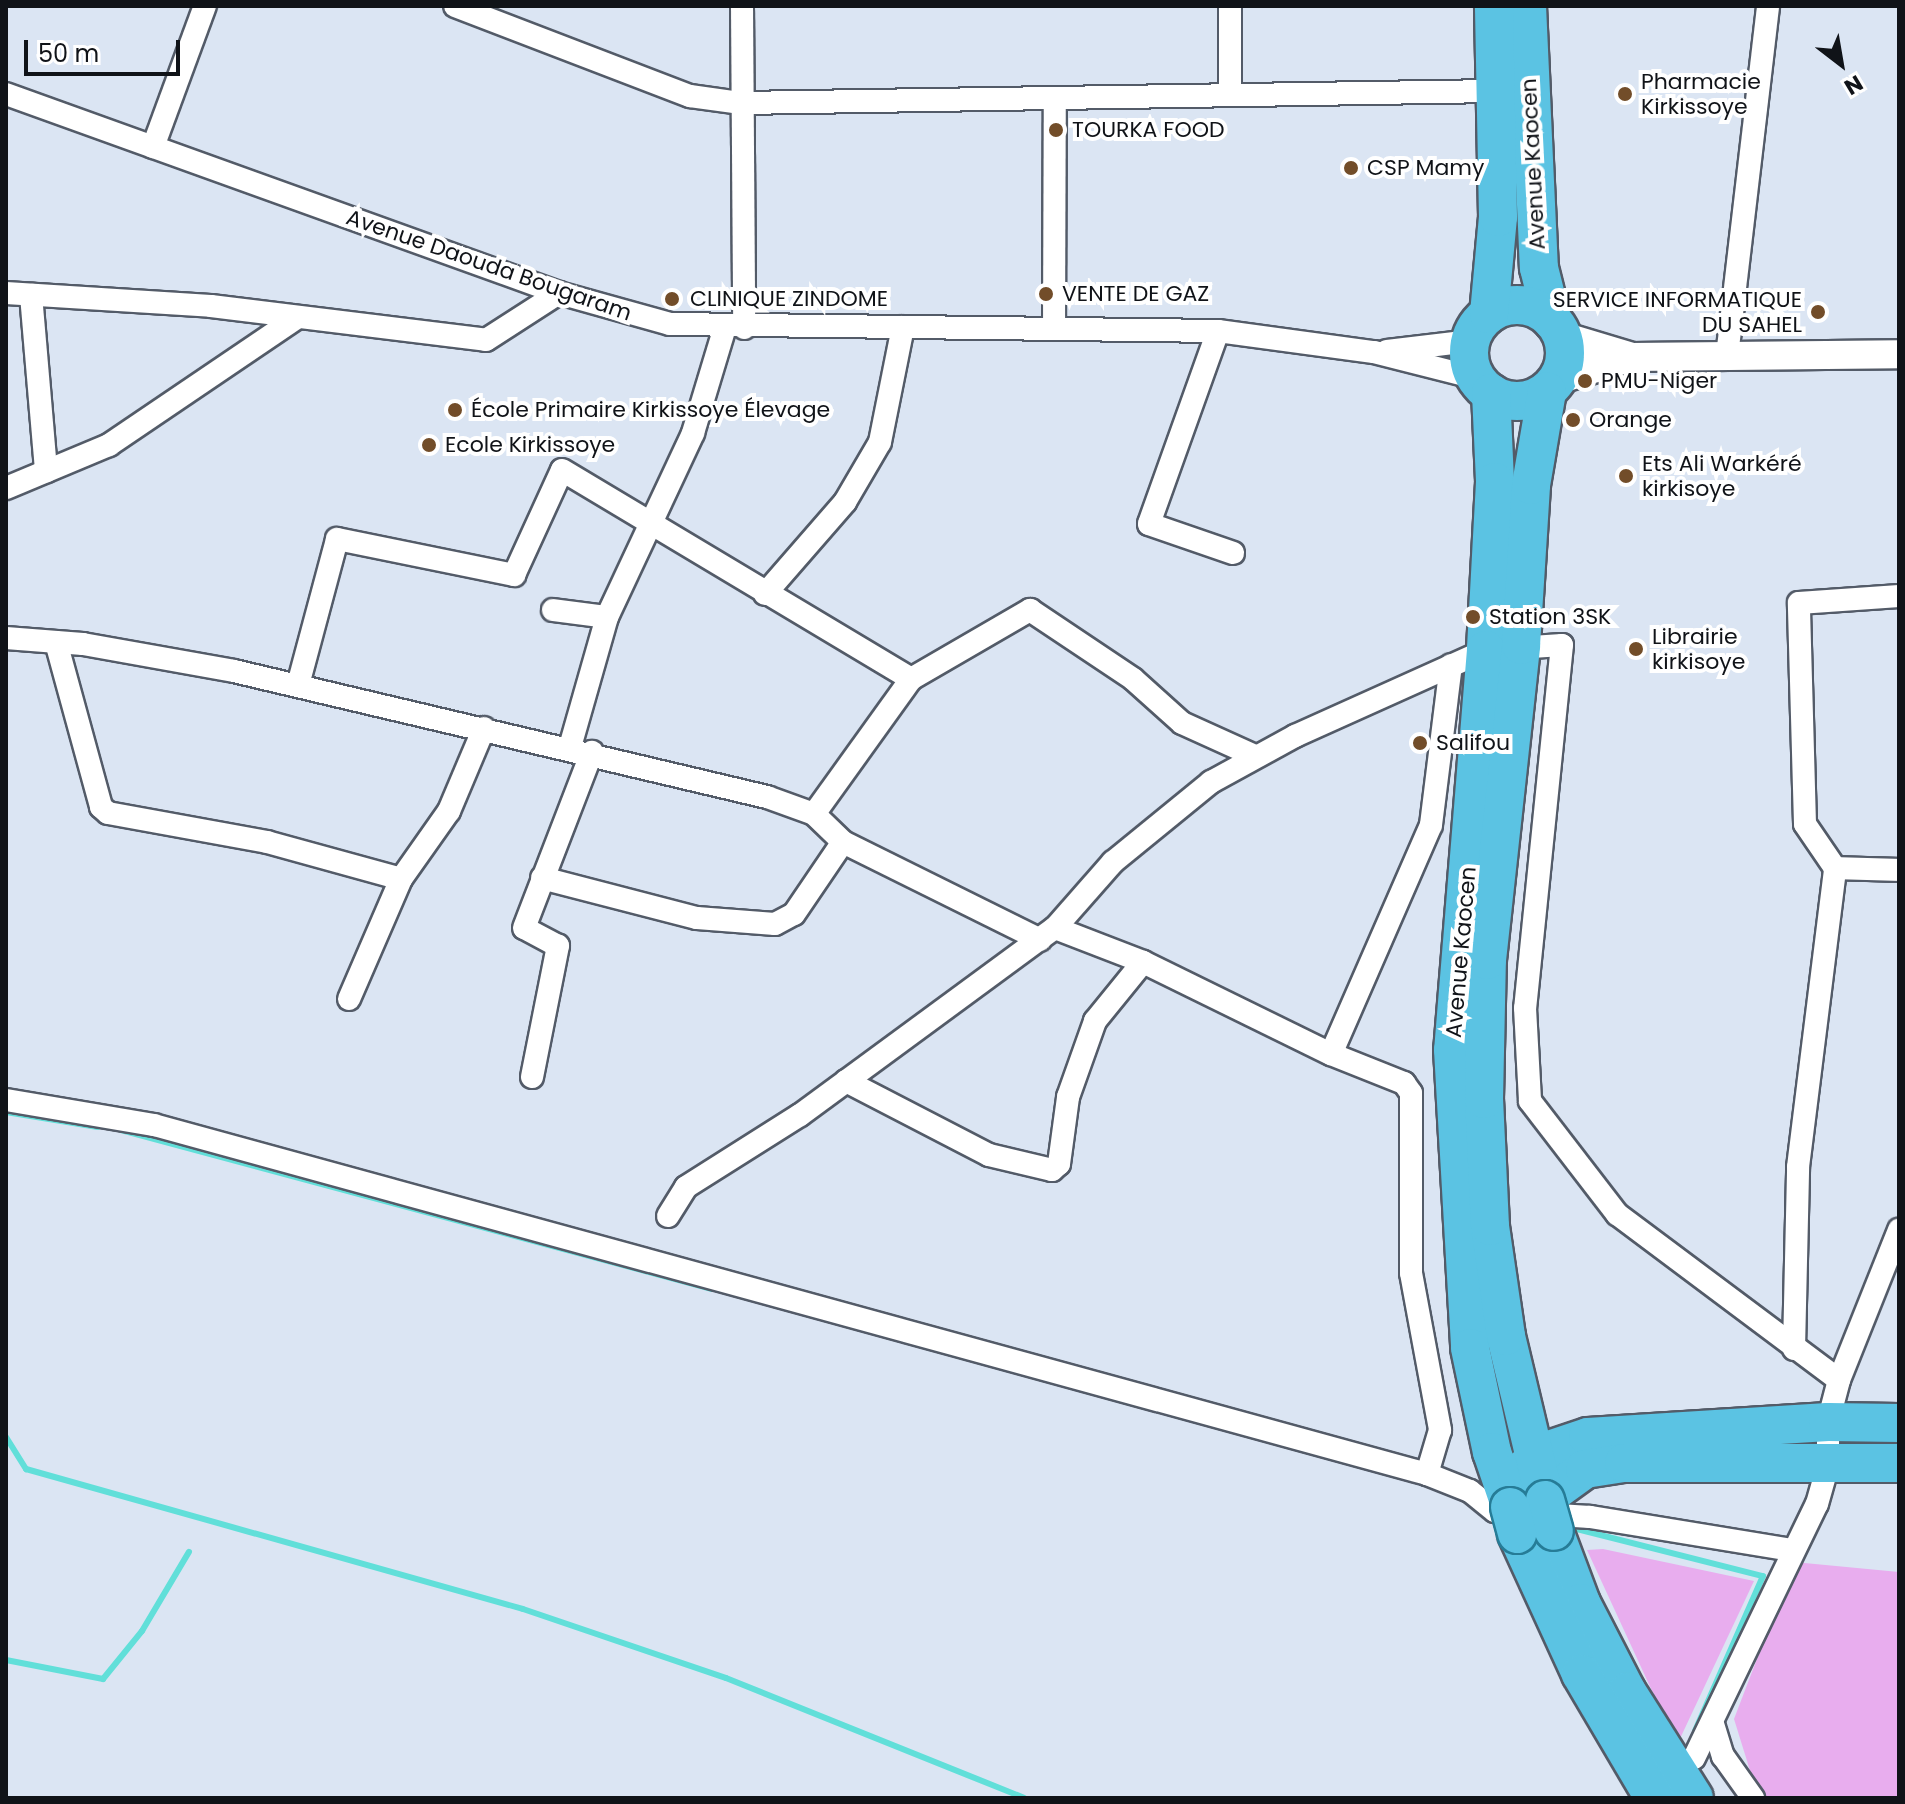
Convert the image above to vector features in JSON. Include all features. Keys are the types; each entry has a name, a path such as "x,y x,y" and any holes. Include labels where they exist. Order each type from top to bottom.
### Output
{"highway":[{"name":"Avenue Kaocen","path":"1494,6 1498,217 1482,357 1495,482 1503,647 1487,960 1484,1099 1490,1226 1536,1458 1530,1513"},
{"name":"Avenue Kaocen","path":"1527,6 1538,255 1557,328"},
{"path":"1521,306 1557,328 1563,366 1552,385 1519,401 1482,357 1521,306"},
{"name":"Avenue Kaocen","path":"1530,1513 1492,1452 1470,1348 1453,1050 1503,647 1552,385"},
{"path":"1519,1384 1550,1421 1588,1437"},
{"path":"1536,1458 1588,1437 1828,1422 1899,1423"},
{"path":"1530,1513 1593,1466 1899,1463"},
{"path":"1530,1513 1581,1674 1654,1798"},
{"path":"1530,1513 1627,1692 1694,1798"}],"street":[{"path":"153,147 205,6"},
{"path":"455,6 690,96 740,103 1496,91"},
{"path":"532,1077 558,946 524,928 581,750 607,617 693,433 734,327 742,6"},
{"path":"1230,6 1230,95"},
{"path":"1727,356 1745,171 1768,6"},
{"name":"Avenue Daouda Bougaram","path":"6,94 559,293 670,324 1218,331 1374,352 1482,357"},
{"path":"1054,329 1055,98"},
{"path":"6,293 211,306 295,319 486,340 559,293"},
{"path":"31,295 46,471"},
{"path":"6,488 112,443 295,319"},
{"path":"765,594 845,502 880,442 903,327"},
{"path":"1557,328 1632,357"},
{"path":"1218,331 1149,524 1233,553"},
{"name":"Avenue Daouda Bougaram","path":"1374,352 1482,357"},
{"path":"1552,385 1632,357 1899,354"},
{"path":"298,685 337,539 514,575 562,470 911,679"},
{"path":"1794,1349 1798,1167 1835,868 1805,824 1799,603 1899,596"},
{"path":"553,610 607,617"},
{"path":"814,814 911,679 1030,610 1133,679 1182,723 1255,756"},
{"path":"6,638 56,642 298,685 581,750 767,797 814,814 843,842 1048,934 1143,962 1331,1054 1404,1083 1411,1093 1411,1273 1440,1430 1427,1474"},
{"path":"56,642 101,807 108,813 267,842 401,879"},
{"path":"668,1216 686,1187 846,1081 1048,934 1113,862 1211,782 1255,756 1451,665 1503,647 1562,645 1525,1008 1530,1101 1617,1214 1733,1296 1794,1349 1839,1380"},
{"path":"1331,1054 1431,825 1451,665"},
{"path":"349,999 401,879 449,811 484,728"},
{"path":"542,878 697,918 775,924 794,914 843,842"},
{"path":"1835,868 1899,870"},
{"path":"846,1081 989,1155 1052,1170 1059,1164 1068,1097 1095,1021 1143,962"},
{"path":"6,1100 154,1125 1427,1474 1470,1491 1495,1511 1590,1517 1792,1550"},
{"path":"1694,1758 1713,1724 1792,1550 1817,1504 1828,1465 1828,1422 1839,1380 1899,1230"},
{"path":"1713,1724 1723,1756 1753,1798"}],"shaded area":[{"path":"1603,1549 1754,1581 1677,1745 1587,1550"},
{"path":"1794,1562 1899,1572 1899,1798 1765,1798 1752,1777 1734,1719"}],"waterway":[{"path":"6,1112 98,1127"},
{"path":"121,1130 712,1289"},
{"path":"6,1437 26,1469 523,1609 726,1678 1024,1798"},
{"path":"1565,1526 1763,1576 1695,1731"},
{"path":"6,1660 103,1679 142,1631 189,1552"}],"place":[{"name":"Pharmacie Kirkissoye","path":"1625,94"},
{"name":"TOURKA FOOD","path":"1056,130"},
{"name":"CSP Mamy","path":"1351,168"},
{"name":"VENTE DE GAZ","path":"1046,294"},
{"name":"CLINIQUE ZINDOME","path":"672,299"},
{"name":"SERVICE INFORMATIQUE DU SAHEL","path":"1818,312"},
{"name":"PMU-Niger","path":"1585,381"},
{"name":"École Primaire Kirkissoye Élevage","path":"455,410"},
{"name":"Orange","path":"1573,420"},
{"name":"Ecole Kirkissoye","path":"429,445"},
{"name":"Ets Ali Warkéré kirkisoye","path":"1626,476"},
{"name":"Station 3SK","path":"1473,617"},
{"name":"Librairie kirkisoye","path":"1636,649"},
{"name":"Salifou","path":"1420,743"}]}
